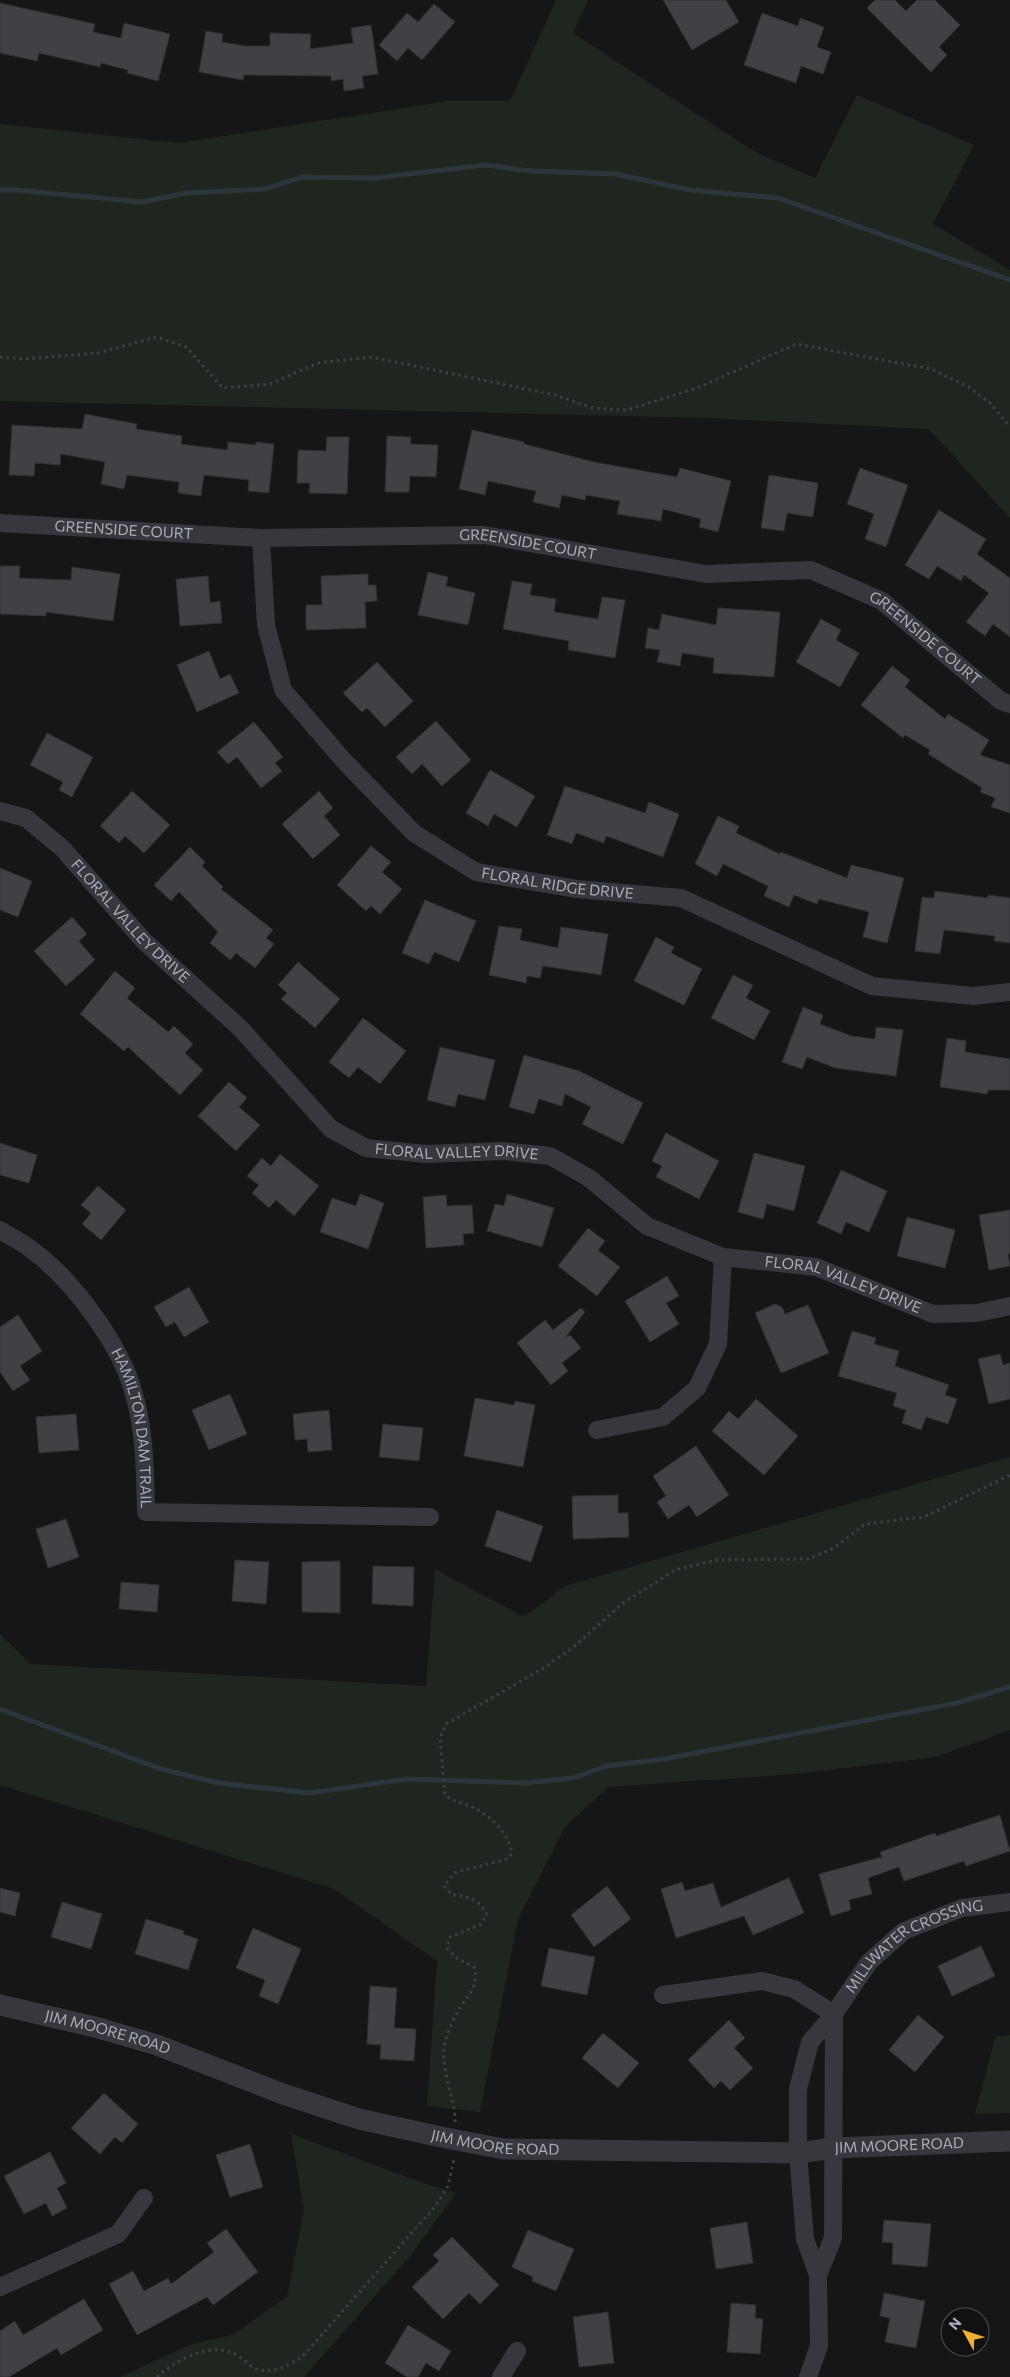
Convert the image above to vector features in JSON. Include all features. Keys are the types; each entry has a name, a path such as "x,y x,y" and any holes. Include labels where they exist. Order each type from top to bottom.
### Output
{"street":[{"name":"GREENSIDE COURT","path":"0,523 261,538 484,535 706,574 811,570 882,601 1001,701 1010,704"},
{"name":"FLORAL RIDGE DRIVE","path":"261,538 266,625 283,690 345,762 414,833 476,872 577,889 681,898 872,986 972,996 1010,992"},
{"name":"FLORAL VALLEY DRIVE","path":"0,811 26,818 62,848 144,941 240,1028 332,1129 366,1148 426,1154 503,1150 550,1156 589,1178 647,1226 723,1256 816,1267 933,1314 977,1313 1010,1306"},
{"name":"HAMILTON DAM TRAIL","path":"0,1230 33,1250 84,1300 112,1343 134,1393 145,1449 146,1512 430,1517"},
{"path":"597,1430 663,1417 697,1388 718,1344 723,1256"},
{"name":"MILLWATER CROSSING","path":"818,2275 805,2239 798,2153 798,2089 810,2042 834,2014 869,1962 904,1931 962,1908 1010,1902"},
{"path":"663,1995 762,1981 794,1989 834,2014"},
{"name":"JIM MOORE ROAD","path":"0,2005 95,2027 157,2046 283,2094 359,2119 504,2149 798,2153 834,2148 1010,2142"},
{"name":"MILLWATER CROSSING","path":"818,2275 833,2238 834,2148 832,2061 834,2014"},
{"path":"0,2287 118,2234 144,2198"},
{"path":"808,2377 819,2346 818,2275"},
{"path":"501,2377 517,2351"}],"path":[{"path":"0,357 23,359 98,353 157,337 186,347 223,388 270,384 318,363 371,357 555,395 593,408 627,410 698,388 796,344 931,370 969,387 990,403 1010,426"},
{"path":"455,2118 446,2068 445,2044 457,2012 470,1997 476,1978 475,1968 455,1957 447,1948 450,1937 480,1925 488,1915 483,1906 468,1896 452,1895 444,1886 454,1873 508,1859 512,1853 510,1842 500,1828 472,1807 454,1802 444,1794 440,1738 446,1724 571,1649 623,1603 675,1570 717,1560 808,1559 834,1548 865,1524 924,1517 1010,1475"},
{"path":"157,2377 190,2356 218,2348 236,2355 258,2370 277,2370 302,2357 433,2209 448,2186 454,2155"}],"shaded area":[{"path":"556,0 588,0 573,33 755,152 815,178 857,95 974,145 933,224 1010,270 1010,518 929,429 708,418 0,401 0,124 179,143 448,101 510,101"},
{"path":"1010,1457 1010,1730 936,1757 795,1774 608,1787 565,1827 518,1919 480,2112 427,2106 437,1961 334,1889 0,1785 0,1634 31,1664 426,1686 435,1569 524,1617 565,1586"},
{"path":"1010,2035 1010,2113 975,2114 995,2037"},
{"path":"291,2134 423,2183 456,2193 411,2255 304,2377 120,2377 192,2344 232,2335 287,2297 304,2210"}],"building":[{"path":"663,0 726,0 739,22 692,50"},
{"path":"875,0 895,0 906,11 917,0 935,0 960,25 939,47 947,55 931,72 867,8"},
{"path":"0,3 95,24 93,32 121,38 124,23 170,34 158,81 127,73 128,70 101,63 100,67 39,53 37,61 0,53"},
{"path":"434,4 455,22 422,60 408,48 397,61 379,45 407,13 418,22"},
{"path":"762,13 798,26 800,18 824,27 817,47 831,52 823,74 801,66 796,83 744,65"},
{"path":"371,25 378,74 362,76 364,88 344,91 343,79 331,81 331,76 244,75 243,80 199,72 206,31 223,34 222,42 245,46 270,46 270,33 311,34 310,49 353,43 351,28"},
{"path":"85,414 137,424 136,429 182,436 181,444 227,450 228,442 256,445 256,442 274,444 269,493 248,491 249,480 204,475 201,496 178,493 179,482 127,475 124,489 101,484 105,462 61,454 60,465 35,463 34,476 9,475 12,425 82,429"},
{"path":"472,430 524,442 524,444 594,462 677,477 680,468 731,481 718,532 699,527 701,519 663,509 661,521 617,514 620,501 586,495 585,500 562,495 559,508 533,502 536,491 488,481 485,495 459,489"},
{"path":"387,436 411,437 410,444 438,445 436,477 410,476 409,492 385,492"},
{"path":"327,437 349,437 347,494 309,493 310,483 297,483 298,450 326,451"},
{"path":"860,468 908,485 886,547 865,539 874,514 847,504"},
{"path":"769,475 818,483 813,517 787,513 784,531 761,528"},
{"path":"939,510 986,539 977,554 1010,578 1010,637 993,624 985,636 966,622 989,593 964,575 961,581 937,566 929,579 905,565"},
{"path":"0,566 20,566 19,578 71,580 72,567 120,574 113,621 46,612 46,616 0,614"},
{"path":"428,572 448,577 446,586 475,593 468,625 418,615"},
{"path":"368,574 368,585 376,585 377,601 365,602 366,628 306,630 306,605 322,605 321,576"},
{"path":"208,576 210,603 220,601 222,623 180,626 176,579"},
{"path":"512,581 532,584 530,595 556,599 554,612 598,619 602,597 625,600 615,658 568,650 569,641 503,629"},
{"path":"718,608 780,612 774,677 713,673 714,658 682,653 680,666 657,662 660,650 645,648 648,628 659,630 662,614 716,625"},
{"path":"821,619 841,630 836,640 859,653 840,687 796,662"},
{"path":"209,651 220,679 230,674 239,693 197,712 177,665"},
{"path":"377,662 413,701 385,727 367,708 362,712 343,693"},
{"path":"892,666 910,680 905,687 945,719 948,714 989,740 980,755 1010,765 1010,813 991,807 995,798 980,792 982,788 928,754 930,750 905,735 903,738 861,705"},
{"path":"436,721 471,760 442,786 422,764 412,774 396,757"},
{"path":"254,722 283,757 275,763 282,771 261,788 237,757 228,764 217,752"},
{"path":"47,733 93,757 72,797 59,790 63,782 30,765"},
{"path":"490,770 535,796 517,827 494,814 488,826 466,813"},
{"path":"565,786 645,813 649,802 679,814 663,857 606,836 604,843 576,833 572,844 547,835"},
{"path":"132,791 170,825 144,853 125,836 119,843 100,826"},
{"path":"319,791 333,808 324,816 340,835 313,859 282,824"},
{"path":"718,816 739,826 736,833 780,854 781,852 847,878 851,865 904,878 887,943 863,937 869,912 819,899 817,904 794,895 789,907 764,896 768,886 723,864 717,876 695,864"},
{"path":"371,846 391,862 382,872 402,889 380,914 371,906 366,911 337,885"},
{"path":"190,847 205,862 202,866 223,887 221,889 273,930 266,938 274,944 255,968 236,953 230,960 210,943 218,932 179,892 171,901 154,885"},
{"path":"0,868 32,881 18,917 0,910"},
{"path":"935,891 987,898 988,895 1010,898 1010,943 994,941 995,936 944,930 940,954 915,951 922,897 934,898"},
{"path":"425,900 476,921 459,962 434,952 429,964 402,953"},
{"path":"72,917 87,934 79,941 95,960 66,986 34,951"},
{"path":"499,926 522,929 520,940 558,948 561,927 608,934 601,975 543,966 540,978 527,976 526,983 489,975"},
{"path":"656,937 674,947 671,953 702,969 684,1005 634,981"},
{"path":"298,962 340,999 315,1028 281,999 287,993 278,985"},
{"path":"115,971 135,988 127,998 168,1032 174,1026 193,1044 185,1053 203,1070 180,1095 128,1047 124,1051 80,1014"},
{"path":"733,975 753,985 746,998 770,1011 754,1040 711,1018"},
{"path":"803,1007 823,1015 820,1024 851,1036 875,1039 876,1027 903,1030 896,1076 835,1068 807,1057 802,1069 782,1062"},
{"path":"363,1018 406,1051 380,1084 358,1067 349,1078 329,1062"},
{"path":"947,1038 966,1041 965,1052 1010,1059 1010,1090 988,1090 987,1094 940,1087"},
{"path":"440,1047 495,1060 485,1100 458,1094 455,1107 427,1100"},
{"path":"524,1055 579,1071 643,1103 623,1144 582,1124 591,1107 565,1094 562,1106 539,1099 534,1114 509,1107"},
{"path":"229,1082 247,1098 239,1107 260,1125 236,1151 198,1116"},
{"path":"666,1133 719,1161 699,1199 656,1177 662,1166 652,1161"},
{"path":"0,1143 37,1155 29,1183 0,1175"},
{"path":"754,1153 805,1166 794,1211 767,1204 763,1219 738,1212"},
{"path":"280,1154 319,1186 294,1216 276,1200 269,1208 252,1193 259,1185 247,1176 262,1158 271,1166"},
{"path":"841,1170 887,1191 869,1232 846,1222 841,1234 817,1223"},
{"path":"98,1186 126,1210 101,1240 82,1224 91,1213 81,1205"},
{"path":"360,1194 384,1203 368,1249 320,1232 332,1198 356,1206"},
{"path":"507,1194 554,1208 542,1247 487,1231 495,1204 504,1206"},
{"path":"446,1195 447,1206 472,1205 474,1233 463,1234 464,1245 426,1248 423,1197"},
{"path":"1010,1210 1010,1253 1008,1254 1010,1266 989,1270 979,1215"},
{"path":"907,1217 955,1230 945,1268 897,1256"},
{"path":"588,1228 605,1241 598,1250 620,1267 597,1296 558,1266"},
{"path":"667,1276 679,1296 666,1303 679,1324 650,1342 625,1301"},
{"path":"189,1287 209,1322 184,1337 175,1322 166,1327 154,1307"},
{"path":"775,1304 782,1307 785,1314 808,1305 829,1353 781,1373 755,1313"},
{"path":"581,1308 585,1312 565,1338 570,1335 581,1348 562,1363 568,1371 551,1385 517,1343 545,1320 553,1330"},
{"path":"18,1315 42,1351 20,1366 30,1380 13,1391 0,1372 0,1327"},
{"path":"852,1331 876,1338 874,1344 899,1351 895,1366 949,1385 945,1395 957,1399 948,1424 926,1417 921,1430 902,1423 906,1410 893,1406 897,1393 838,1376"},
{"path":"1000,1354 1003,1365 1010,1363 1010,1399 989,1404 978,1359"},
{"path":"230,1394 247,1434 209,1450 192,1410"},
{"path":"475,1398 514,1405 515,1401 535,1405 523,1467 464,1456"},
{"path":"756,1399 798,1436 764,1475 712,1431 729,1411 738,1419"},
{"path":"329,1410 332,1450 308,1452 307,1439 295,1440 293,1414"},
{"path":"76,1414 79,1450 39,1453 36,1417"},
{"path":"383,1424 423,1428 419,1461 379,1457"},
{"path":"696,1446 729,1495 697,1517 689,1505 668,1519 657,1502 666,1496 653,1476"},
{"path":"618,1495 618,1513 628,1513 629,1537 573,1539 572,1496"},
{"path":"497,1510 543,1526 531,1562 485,1546"},
{"path":"66,1519 79,1557 48,1568 36,1529"},
{"path":"235,1560 269,1562 266,1604 232,1601"},
{"path":"340,1561 340,1613 302,1612 302,1562"},
{"path":"373,1566 414,1567 413,1606 372,1604"},
{"path":"121,1582 159,1585 157,1612 119,1609"},
{"path":"1000,1815 1010,1851 966,1866 964,1861 904,1881 899,1867 868,1878 872,1894 849,1900 851,1910 831,1916 819,1874 882,1857 880,1852 935,1833 936,1836"},
{"path":"789,1878 804,1913 753,1935 744,1916 676,1938 661,1889 682,1882 685,1891 713,1883 721,1907"},
{"path":"607,1886 631,1919 594,1947 571,1915"},
{"path":"0,1888 20,1893 15,1916 0,1912"},
{"path":"62,1902 102,1914 91,1949 51,1937"},
{"path":"146,1919 184,1931 183,1934 198,1939 188,1970 135,1954"},
{"path":"253,1928 301,1949 278,2004 259,1996 265,1980 236,1968"},
{"path":"981,1946 995,1976 952,1996 938,1966"},
{"path":"549,1948 595,1957 587,1995 541,1986"},
{"path":"370,1986 397,1988 394,2028 416,2029 414,2061 380,2059 381,2045 367,2044"},
{"path":"918,2015 944,2037 915,2072 889,2050"},
{"path":"729,2020 745,2038 734,2048 753,2068 730,2090 721,2081 714,2088 688,2060"},
{"path":"603,2033 639,2063 618,2088 582,2058"},
{"path":"104,2093 138,2124 122,2143 115,2137 100,2154 71,2128"},
{"path":"250,2144 263,2187 230,2197 216,2155"},
{"path":"50,2152 66,2183 57,2188 67,2208 52,2216 46,2203 24,2214 4,2176"},
{"path":"884,2220 931,2224 927,2267 892,2264 893,2243 882,2242"},
{"path":"747,2222 753,2263 716,2269 710,2228"},
{"path":"226,2229 258,2272 213,2305 207,2297 137,2335 109,2284 133,2271 144,2291 168,2278 171,2284 214,2252 207,2243"},
{"path":"528,2230 574,2249 556,2291 532,2281 533,2277 512,2267"},
{"path":"452,2237 499,2285 480,2304 469,2293 443,2319 412,2287 439,2261 433,2255"},
{"path":"884,2293 925,2301 916,2348 885,2342 890,2318 880,2316"},
{"path":"84,2299 103,2330 61,2355 57,2348 9,2377 0,2377 0,2331 15,2321 23,2335"},
{"path":"731,2303 756,2305 755,2318 763,2319 760,2354 727,2352"},
{"path":"608,2312 614,2363 579,2367 573,2317"},
{"path":"408,2325 451,2351 439,2371 426,2363 418,2377 407,2377 385,2363"}],"waterway":[{"path":"0,190 142,202 186,193 265,189 302,177 375,178 485,165 531,171 615,174 690,190 778,198 1010,280"},
{"path":"0,1709 161,1769 219,1783 309,1793 407,1779 525,1783 573,1778 607,1766 664,1759 957,1703 1010,1687"}]}
